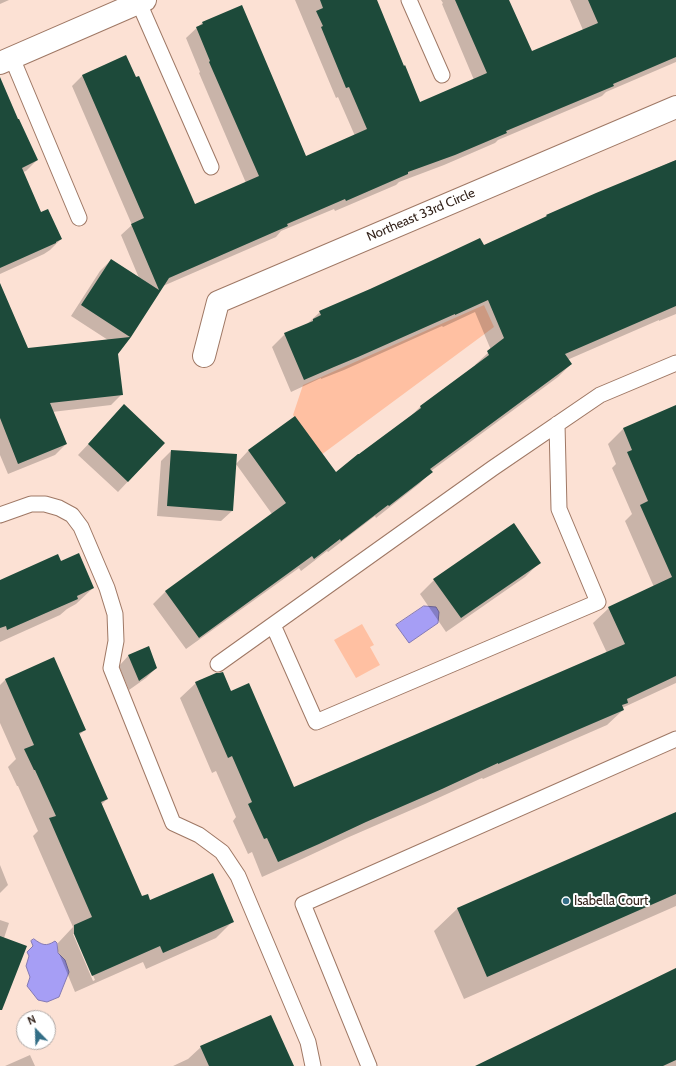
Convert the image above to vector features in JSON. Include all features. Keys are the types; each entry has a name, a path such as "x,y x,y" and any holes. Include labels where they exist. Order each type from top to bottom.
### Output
{"street":[{"path":"6,60 142,1"},
{"name":"Northeast 33rd Circle","path":"204,356 218,302 676,107"}],"lane":[{"path":"409,0 442,75"},
{"path":"142,1 211,168"},
{"path":"6,60 79,218"},
{"path":"218,664 493,468 600,395 676,363"},
{"path":"273,625 316,722 598,602 559,509 557,424"},
{"path":"0,515 31,504 46,504 59,508 72,515 81,527 107,588 115,614 116,641 111,668 173,823 199,835 222,852 238,876 308,1042 313,1066"},
{"path":"369,1066 304,904 676,740"}],"shaded area":[{"path":"484,305 494,327 321,455 293,415 303,385"},
{"path":"424,606 436,607 439,612 438,623 409,643 396,625"},
{"path":"362,624 374,645 370,647 380,665 356,678 334,640"},
{"path":"34,939 39,943 44,944 49,944 55,941 57,943 58,953 65,960 69,972 59,997 47,1002 38,1000 27,986 30,977 26,966 29,956 27,952 33,946 31,941"}],"building":[{"path":"320,0 377,0 420,102 487,73 455,0 509,0 532,51 598,23 588,0 676,0 676,57 613,84 614,86 506,131 507,133 455,155 408,172 408,174 346,201 345,199 287,224 288,226 169,278 131,337 118,354 123,395 50,403 67,444 18,464 0,418 0,283 28,348 130,337 81,305 111,259 159,290 131,224 144,218 82,75 126,55 136,77 139,76 195,204 259,176 209,62 210,61 196,27 203,24 202,22 242,5 306,156 367,129 349,87 346,88 321,27 323,26 316,11 323,8"},
{"path":"0,77 38,160 22,168 41,212 48,209 62,239 0,268"},
{"path":"676,160 676,306 565,354 572,364 430,469 433,472 341,541 340,539 314,559 312,556 199,638 165,591 286,503 248,450 295,416 336,472 421,408 420,406 489,355 487,351 504,338 488,300 304,380 284,333 313,321 313,319 321,315 319,311 480,238 484,245 547,216 546,215"},
{"path":"124,404 165,443 128,482 88,444"},
{"path":"676,405 676,676 627,699 628,703 622,705 624,710 498,763 278,862 267,838 264,839 248,804 252,802 232,756 228,758 195,682 216,673 223,672 231,691 249,683 294,787 625,644 608,607 672,577 640,505 648,501 627,452 632,450 623,428"},
{"path":"171,450 237,454 233,511 167,506"},
{"path":"514,523 541,563 461,618 433,579"},
{"path":"79,553 94,588 77,596 78,599 7,630 6,626 0,628 0,580 58,554 61,561"},
{"path":"149,646 157,668 139,681 128,655"},
{"path":"54,657 86,730 79,733 108,799 101,802 142,896 148,894 150,900 213,873 234,922 163,953 160,946 92,976 74,934 74,925 92,917 49,818 56,816 24,749 34,745 5,679"},
{"name":"Isabella Court","path":"676,812 676,894 487,977 457,908"},
{"path":"0,936 27,946 2,1010 0,1010"},
{"path":"676,968 676,1060 663,1066 475,1066"},
{"path":"271,1015 294,1066 209,1066 200,1046"}],"place":[{"name":"Isabella Court","path":"566,901"}]}
